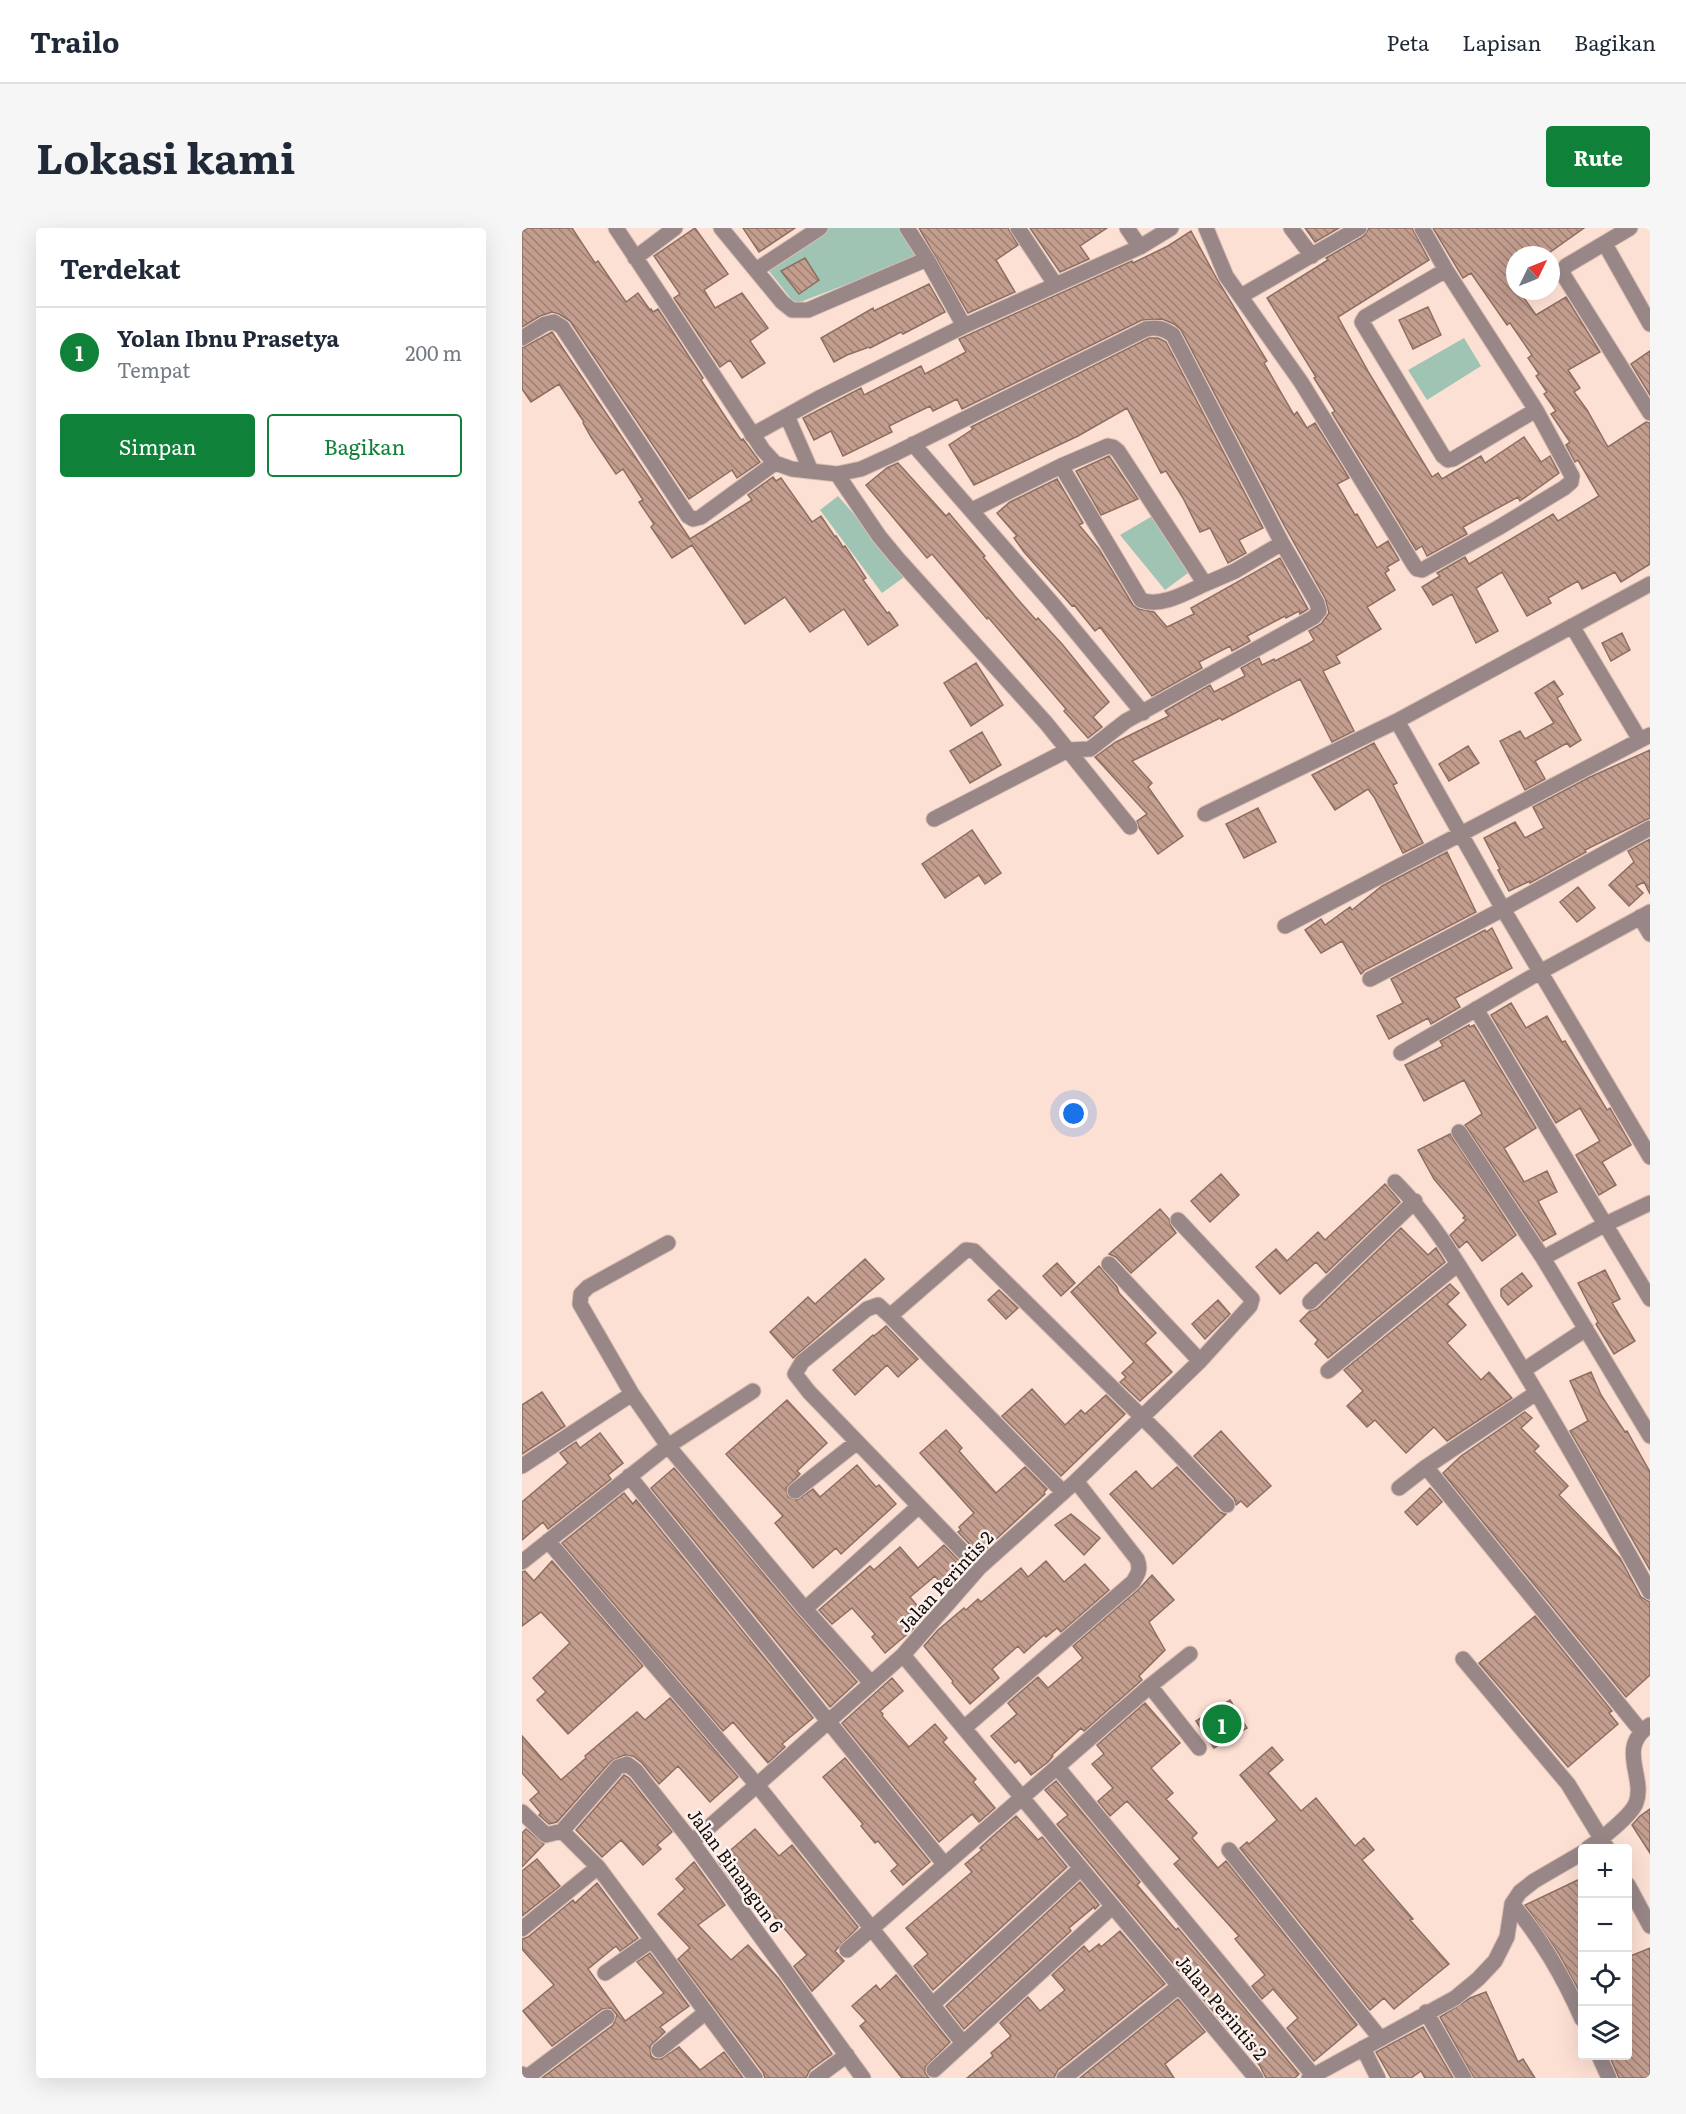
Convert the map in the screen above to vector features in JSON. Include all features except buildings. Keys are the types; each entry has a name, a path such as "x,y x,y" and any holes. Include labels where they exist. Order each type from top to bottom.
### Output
{"street":[{"path":"616,228 752,435 775,463 792,469 837,474 861,469 1146,329 1156,327 1165,329 1173,335 1282,543 1317,603 1319,611 1314,617 1126,721 1090,749 1068,750 934,819"},
{"path":"635,258 675,228"},
{"path":"721,228 782,302 792,310 808,310 927,259"},
{"path":"756,270 820,228"},
{"path":"907,228 964,326"},
{"path":"1018,228 1055,284"},
{"path":"1127,228 1140,247"},
{"path":"752,435 964,326 1140,247 1171,228"},
{"path":"1206,228 1226,276 1300,382 1418,569 1422,570 1498,528 1571,483 1572,476 1536,410 1446,270 1422,228"},
{"path":"1291,228 1312,256"},
{"path":"1241,296 1359,228"},
{"path":"1630,228 1566,266 1564,276 1650,413"},
{"path":"1605,244 1650,324"},
{"path":"1446,270 1365,317 1362,322 1443,456 1449,460 1453,459 1536,410"},
{"path":"522,338 545,324 554,322 562,327 688,516 693,519 701,517 775,463"},
{"path":"787,416 811,471"},
{"path":"913,444 972,510 1143,713"},
{"path":"972,510 1061,466 1108,446 1113,447 1118,451 1205,584"},
{"path":"1061,466 1142,600 1148,603 1170,599 1235,571 1282,543"},
{"path":"837,474 879,537 1046,723 1130,827"},
{"path":"1205,814 1397,721 1650,584"},
{"path":"1285,926 1645,737 1572,626"},
{"path":"1397,721 1503,909 1650,1156"},
{"path":"1370,979 1650,828"},
{"path":"1401,1053 1645,914 1650,934"},
{"path":"1476,1009 1650,1299"},
{"path":"1459,1132 1543,1258 1650,1436"},
{"path":"1395,1182 1415,1201 1458,1264 1524,1370 1650,1592"},
{"path":"1310,1302 1415,1201"},
{"path":"1543,1258 1650,1203"},
{"name":"Jalan Perintis 2","path":"1178,1220 1252,1299 1250,1306 1200,1361 1076,1481 979,1568 903,1655 1256,2078"},
{"path":"668,1243 588,1287 581,1294 580,1304 632,1394 668,1446 805,1609 871,1683"},
{"path":"890,1316 966,1250 974,1251 1227,1505"},
{"path":"1109,1264 1200,1361"},
{"path":"1328,1371 1458,1264"},
{"path":"979,1568 809,1392 795,1374 802,1362 867,1309 878,1305 1063,1492"},
{"path":"1524,1370 1586,1329"},
{"path":"522,1562 668,1446 753,1391"},
{"path":"1399,1488 1426,1467 1536,1393"},
{"path":"522,1466 632,1394"},
{"path":"795,1491 857,1442"},
{"path":"1426,1467 1646,1728 1634,1748 1636,1804 1608,1835 1604,1844"},
{"path":"629,1476 945,1865"},
{"path":"964,1728 1133,1582 1138,1574 1140,1567 1137,1559 1076,1481"},
{"path":"805,1609 920,1506"},
{"path":"548,1541 757,1785 963,2043"},
{"path":"848,1950 1150,1686 1190,1654"},
{"path":"692,1842 903,1655"},
{"path":"1462,1659 1568,1784 1604,1844"},
{"path":"1150,1686 1199,1748"},
{"name":"Jalan Binangun 6","path":"562,1831 618,1767 627,1764 636,1771 692,1842 863,2078"},
{"path":"1057,1767 1311,2076 1455,1998 1478,1979 1495,1961 1507,1937 1512,1904 1520,1892 1534,1881 1578,1855"},
{"path":"523,1816 546,1835 562,1831 598,1867 755,2078"},
{"path":"1229,1850 1380,2038"},
{"path":"522,1929 598,1867"},
{"path":"932,2005 1080,1869"},
{"path":"1632,1892 1650,1926"},
{"path":"1512,1904 1542,1944 1578,2012"},
{"path":"934,2070 1112,1907"},
{"path":"605,1973 652,1940"},
{"path":"1064,2078 1179,1986"},
{"path":"659,2050 706,2012"},
{"path":"1426,2013 1464,2078"},
{"path":"522,2073 526,2078 607,2017"},
{"path":"1362,2048 1378,2078"},
{"path":"816,2078 847,2055"},
{"path":"1601,2060 1609,2078"}],"green space":[{"path":"824,228 903,228 921,256 795,304 766,267"},
{"path":"1464,338 1481,366 1427,400 1408,370"},
{"path":"838,496 907,575 882,593 820,510"},
{"path":"1154,515 1192,570 1165,590 1120,535"}],"place":[{"name":"Yolan Ibnu Prasetya","path":"1222,1724"}]}
